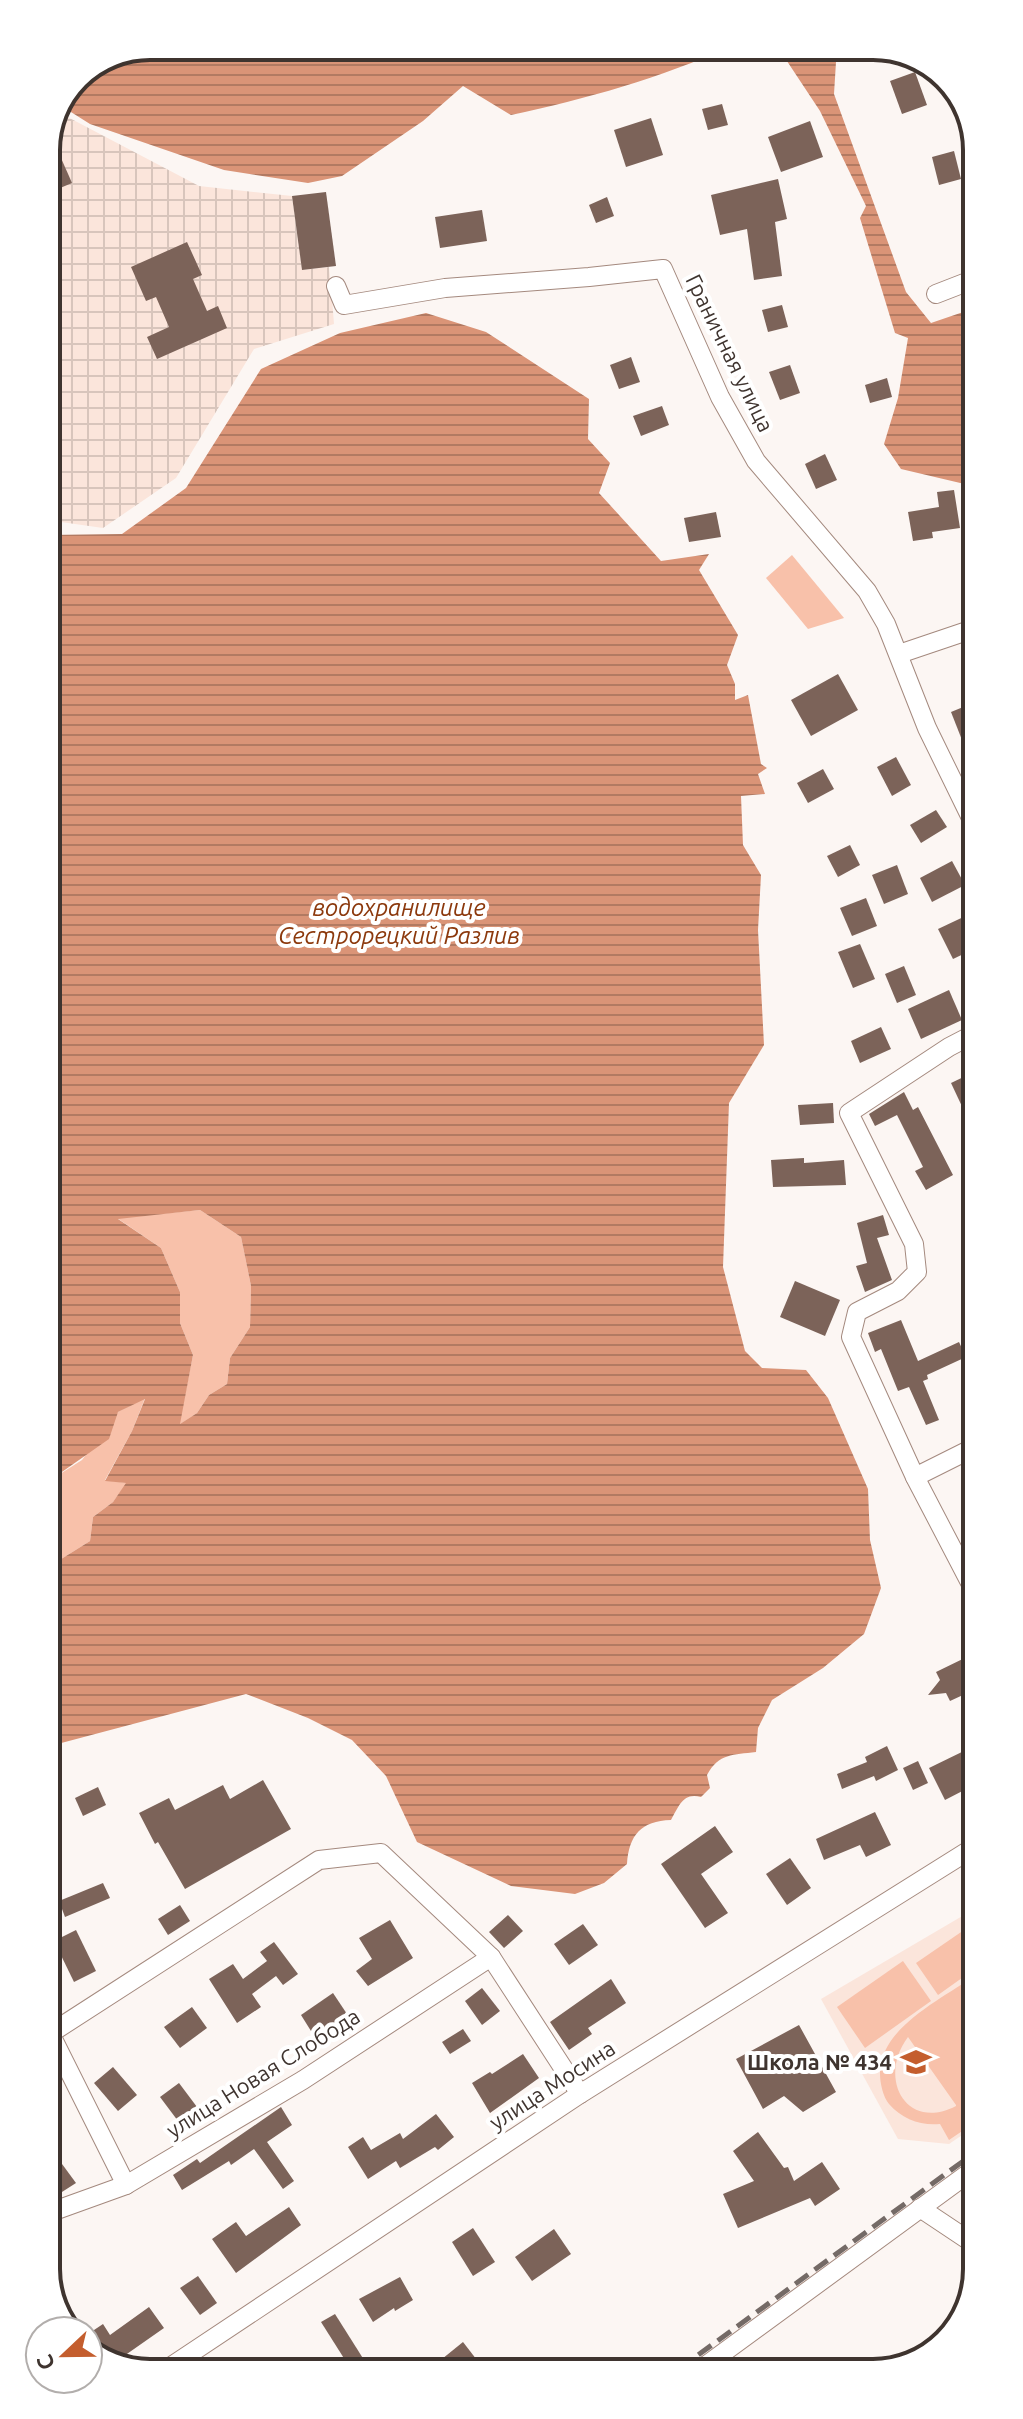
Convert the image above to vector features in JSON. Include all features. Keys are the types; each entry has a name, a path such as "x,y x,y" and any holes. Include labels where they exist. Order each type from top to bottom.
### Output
{"street":[{"name":"Граничная улица","path":"336,286 344,305 445,288 663,269 720,397 756,461 867,591 899,654"},
{"path":"936,294 963,284"},
{"path":"963,632 899,654 927,728 963,802"},
{"path":"963,1040 849,1113 914,1244 917,1272 898,1291 857,1312 851,1337 915,1477 963,1569"},
{"path":"915,1477 963,1453"},
{"path":"60,2028 319,1860 381,1853 491,1957 580,2094"},
{"name":"улица Мосина","path":"182,2359 580,2094 963,1854"},
{"name":"улица Новая Слобода","path":"60,2209 126,2185 303,2080 491,1957"},
{"path":"60,2052 126,2185"},
{"path":"715,2359 963,2177"},
{"path":"920,2208 963,2237"}],"shaded area":[{"path":"67,117 199,186 292,196 302,270 329,267 331,286 334,324 254,349 176,478 103,528 60,522 60,144"},
{"path":"792,555 844,618 808,629 766,578"},
{"path":"200,1210 241,1237 251,1286 250,1327 230,1358 227,1384 209,1395 197,1413 179,1425 193,1355 180,1323 180,1292 161,1248 117,1218"},
{"path":"145,1398 132,1431 105,1480 127,1483 113,1502 93,1517 90,1541 60,1560 60,1474 82,1460 118,1412"},
{"name":"Школа № 434","path":"963,1916 963,2134 949,2144 898,2139 821,1999"},
{"path":"963,1931 963,1977 938,1995 916,1963"},
{"path":"903,1961 931,2001 865,2048 837,2007"},
{"path":"963,1983 963,2130 949,2140 940,2124 926,2124 900,2114 887,2101 881,2086 882,2058 890,2042 930,2005","holes":["908,2037 956,2106 938,2112 923,2112 902,2097 896,2084 895,2069"]}],"water":[{"path":"150,60 697,60 623,86 511,115 463,86 423,121 342,176 308,183 224,170 90,124 69,111 91,82 116,67"},
{"path":"786,60 836,60 834,94 906,292 931,323 963,312 963,484 901,469 884,444 898,398 908,338 895,333 860,218 866,206 820,111"},
{"name":"водохранилище Сестрорецкий Разлив","path":"426,313 486,332 589,399 588,439 610,463 599,493 661,561 709,554 699,570 738,635 727,665 735,684 735,700 748,695 761,764 767,768 758,774 765,794 741,796 743,845 761,875 758,930 764,1045 729,1103 723,1267 745,1351 762,1368 806,1370 828,1398 868,1489 870,1540 881,1588 864,1634 823,1668 772,1700 758,1728 756,1752 727,1756 716,1763 707,1775 710,1788 701,1797 686,1798 671,1820 644,1827 630,1845 627,1864 604,1883 575,1894 511,1886 417,1842 386,1776 352,1740 308,1718 246,1694 60,1743 60,1560 90,1541 93,1517 113,1502 126,1483 105,1481 145,1399 118,1412 109,1439 60,1473 60,535 122,534 186,488 261,369 340,333","holes":["200,1210 241,1237 251,1286 250,1327 230,1358 227,1384 209,1395 197,1413 180,1424 193,1355 180,1323 180,1292 161,1248 118,1219"]}],"building":[{"path":"915,72 927,105 902,114 890,81"},
{"path":"722,104 728,125 708,130 702,109"},
{"path":"651,118 663,155 626,167 614,130"},
{"path":"810,121 823,157 781,172 768,137"},
{"path":"954,151 961,179 939,185 932,157"},
{"path":"60,158 72,183 60,188"},
{"path":"778,179 787,219 775,222 782,276 754,280 747,229 720,235 711,195"},
{"path":"326,192 336,266 302,270 292,196"},
{"path":"607,197 614,216 596,223 589,205"},
{"path":"482,210 487,241 440,248 435,217"},
{"path":"187,242 202,275 193,279 207,311 218,306 227,328 157,359 147,337 169,327 156,297 146,301 131,267"},
{"path":"782,305 788,327 768,332 762,310"},
{"path":"631,357 640,382 619,389 610,365"},
{"path":"790,365 800,393 780,400 769,372"},
{"path":"887,378 892,397 870,403 865,385"},
{"path":"662,406 669,425 641,436 633,416"},
{"path":"825,454 837,480 816,489 805,464"},
{"path":"954,490 960,528 932,532 933,538 913,541 908,512 939,507 937,492"},
{"path":"716,512 721,537 689,542 684,518"},
{"path":"838,674 858,710 811,736 791,700"},
{"path":"963,707 963,740 962,740 951,712"},
{"path":"896,757 911,785 892,796 877,767"},
{"path":"823,769 834,789 808,803 797,783"},
{"path":"936,810 947,827 921,843 910,825"},
{"path":"850,845 860,865 838,877 827,856"},
{"path":"952,861 963,886 932,902 920,878"},
{"path":"897,865 908,894 884,904 872,875"},
{"path":"866,898 877,926 852,936 840,908"},
{"path":"963,917 963,954 953,959 938,929"},
{"path":"860,944 875,979 853,988 838,952"},
{"path":"904,966 916,995 897,1003 885,974"},
{"path":"949,990 962,1020 921,1039 908,1009"},
{"path":"881,1027 891,1049 860,1063 851,1041"},
{"path":"963,1077 963,1109 951,1083"},
{"path":"904,1092 913,1110 918,1107 953,1175 926,1190 915,1171 923,1167 897,1115 875,1126 869,1114"},
{"path":"833,1103 834,1123 800,1125 798,1105"},
{"path":"804,1158 804,1163 844,1160 846,1185 773,1187 771,1160"},
{"path":"883,1215 889,1235 877,1238 892,1280 865,1292 856,1266 867,1263 857,1223"},
{"path":"795,1281 840,1300 825,1336 780,1317"},
{"path":"901,1320 918,1361 959,1342 963,1358 927,1375 928,1379 923,1381 939,1420 926,1425 909,1387 898,1391 881,1349 875,1352 868,1333"},
{"path":"963,1659 963,1695 950,1701 946,1693 928,1695 940,1680 936,1672"},
{"path":"887,1746 898,1770 876,1781 874,1776 842,1789 837,1774 867,1762 865,1757"},
{"path":"963,1751 963,1791 945,1800 929,1768"},
{"path":"918,1761 928,1783 913,1790 903,1768"},
{"path":"263,1780 291,1829 185,1889 139,1813 169,1798 175,1810 223,1785 230,1799"},
{"path":"98,1787 106,1805 83,1816 75,1798"},
{"path":"875,1812 891,1845 866,1857 860,1845 824,1860 816,1839"},
{"path":"715,1826 733,1852 701,1874 728,1913 705,1928 661,1864"},
{"path":"790,1858 811,1888 787,1905 766,1874"},
{"path":"103,1883 110,1898 65,1917 60,1901"},
{"path":"180,1905 190,1921 168,1935 158,1919"},
{"path":"508,1915 523,1931 504,1948 489,1932"},
{"path":"390,1920 413,1958 368,1986 356,1971 372,1959 359,1938"},
{"path":"583,1924 598,1945 569,1965 554,1944"},
{"path":"76,1930 96,1971 74,1982 60,1953 60,1938"},
{"path":"274,1942 298,1974 283,1985 276,1976 252,1994 261,2007 237,2023 209,1979 233,1964 243,1979 267,1961 260,1952"},
{"path":"611,1979 626,2003 588,2028 592,2034 569,2050 550,2022"},
{"path":"482,1988 500,2011 482,2025 465,2001"},
{"path":"333,1993 349,2017 316,2039 301,2015"},
{"path":"192,2007 207,2028 180,2048 164,2027"},
{"path":"799,2025 836,2092 803,2112 784,2096 763,2109 736,2059"},
{"path":"463,2029 471,2041 450,2054 442,2042"},
{"path":"523,2054 539,2078 490,2113 472,2083"},
{"path":"113,2067 137,2095 118,2111 94,2083"},
{"path":"179,2083 200,2111 181,2125 160,2097"},
{"path":"281,2107 292,2125 267,2142 294,2181 283,2189 254,2149 231,2165 229,2161 182,2190 173,2175 197,2159 200,2163"},
{"path":"436,2114 454,2137 438,2150 435,2147 400,2168 396,2161 368,2179 348,2147 363,2137 371,2150 400,2133 403,2139"},
{"path":"758,2132 784,2168 788,2167 794,2181 822,2162 840,2189 815,2206 810,2198 738,2228 723,2194 754,2181 733,2151"},
{"path":"60,2161 76,2183 60,2193"},
{"path":"289,2207 301,2225 236,2273 212,2239 236,2222 246,2236"},
{"path":"473,2228 495,2262 473,2276 452,2242"},
{"path":"554,2229 571,2254 532,2281 515,2257"},
{"path":"198,2276 217,2303 200,2315 180,2288"},
{"path":"400,2277 413,2300 373,2322 359,2299"},
{"path":"149,2307 164,2328 125,2355 104,2346 104,2326 110,2335"},
{"path":"335,2314 363,2359 344,2359 321,2322"},
{"path":"463,2342 476,2359 442,2359"}],"railway":[{"path":"693,2359 963,2161"}],"place":[{"name":"Школа № 434","path":"916,2062"}]}
